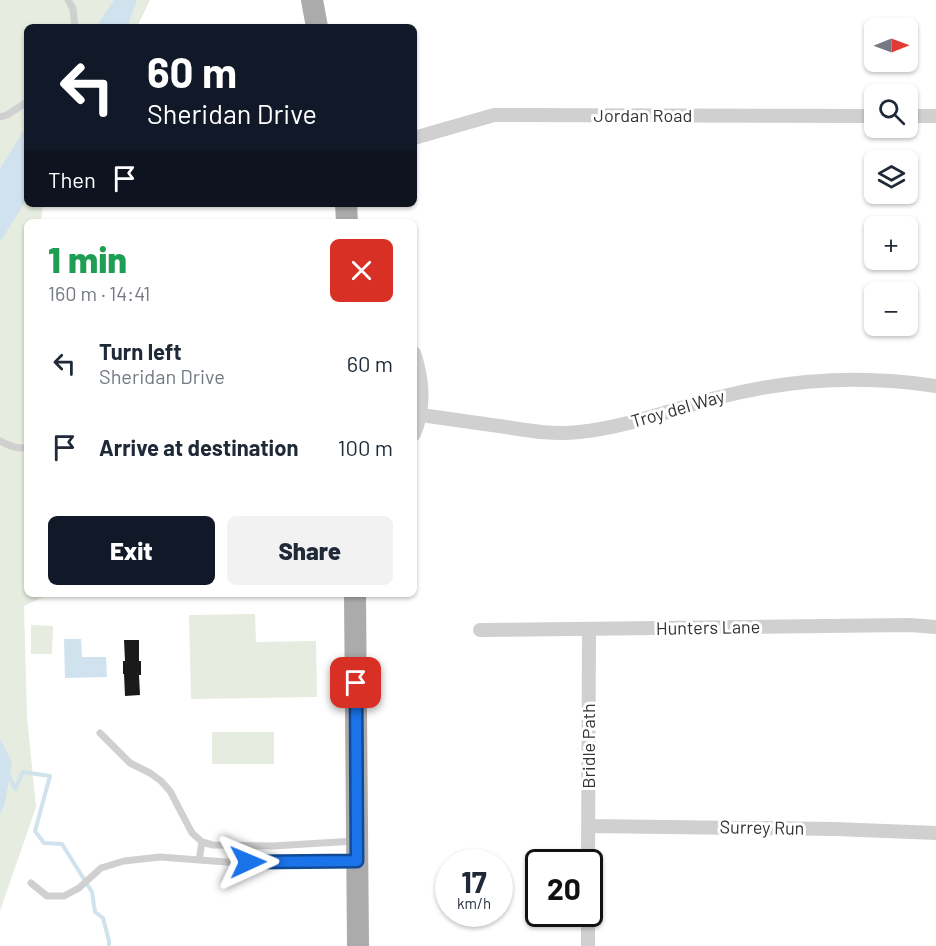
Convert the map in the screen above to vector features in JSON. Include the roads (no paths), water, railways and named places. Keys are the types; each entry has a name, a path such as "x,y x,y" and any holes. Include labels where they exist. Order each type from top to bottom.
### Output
{"main road":[{"path":"312,0 316,24"},
{"path":"356,597 358,946"}],"street":[{"name":"Jordan Road","path":"417,137 494,115 864,116"},
{"path":"918,116 936,116"},
{"path":"417,368 421,387 421,415 417,426"},
{"name":"Troy del Way","path":"421,415 550,434 577,433 614,427 736,393 799,382 882,380 936,386"},
{"name":"Hunters Lane","path":"480,630 910,625 936,627"},
{"name":"Bridle Path","path":"588,849 589,629"},
{"name":"Surrey Run","path":"588,826 823,828 936,832"},
{"path":"588,927 588,946"}],"lane":[{"path":"68,0 73,9 75,24"},
{"path":"0,117 24,104"},
{"path":"0,441 14,447 24,448"},
{"path":"100,733 130,762 150,773 170,790 192,833 202,842 213,845 357,851"},
{"path":"199,860 202,842"},
{"path":"31,884 48,896 64,896 80,887 101,868 124,861 160,857 226,862 357,851"}],"water":[{"path":"114,0 137,0 128,24 98,24"},
{"path":"24,130 24,204 0,242 0,169"},
{"path":"64,639 81,639 82,657 106,657 107,677 65,678"},
{"path":"0,739 12,762 5,803 0,814"}],"waterway":[{"path":"7,771 15,789 23,772 50,776 35,831 44,843 62,844 92,892 95,912 103,918 109,946"}]}
